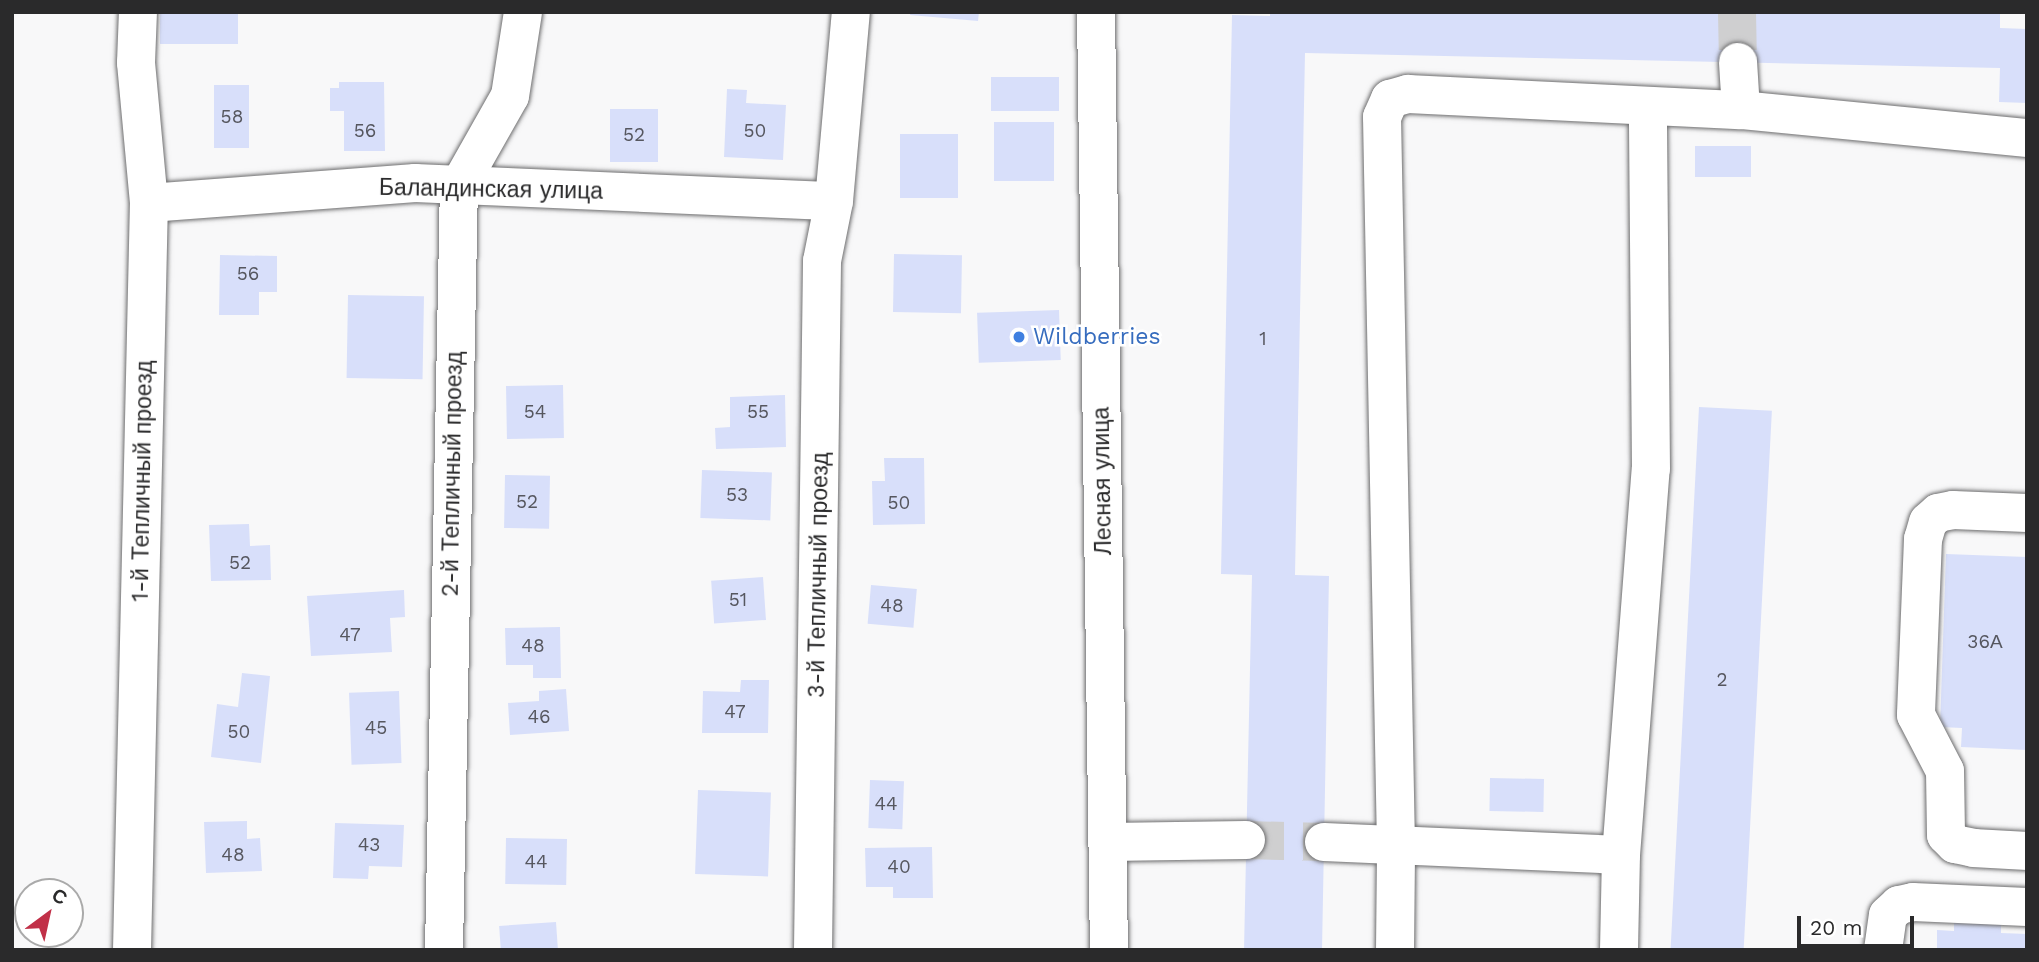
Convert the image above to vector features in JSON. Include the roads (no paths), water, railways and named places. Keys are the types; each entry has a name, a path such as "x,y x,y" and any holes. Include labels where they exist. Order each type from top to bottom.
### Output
{"street":[{"name":"1-й Тепличный проезд","path":"132,950 149,203 136,63 138,12"},
{"name":"2-й Тепличный проезд","path":"444,950 459,186 510,96 523,12"},
{"name":"3-й Тепличный проезд","path":"813,950 822,261 834,201 851,12"},
{"name":"Лесная улица","path":"1096,12 1109,950"},
{"path":"1738,62 1741,110"},
{"path":"1395,950 1396,846 1382,117 1391,99 1408,94 1741,110 2027,138"},
{"path":"1619,950 1621,855 1651,469 1648,106"},
{"name":"Баландинская улица","path":"149,203 415,183 834,201"},
{"path":"2027,513 1954,510 1938,513 1928,522 1923,539 1916,715 1945,771 1946,835 1955,845 2027,851"},
{"path":"1108,842 1246,840"},
{"path":"1324,842 1621,855"},
{"path":"1883,950 1888,915 1899,905 1913,902 2027,906"}],"tunnel":[{"path":"1737,12 1738,62"},
{"path":"1246,840 1324,842"}],"place":[{"name":"Wildberries","path":"1019,337"}]}
